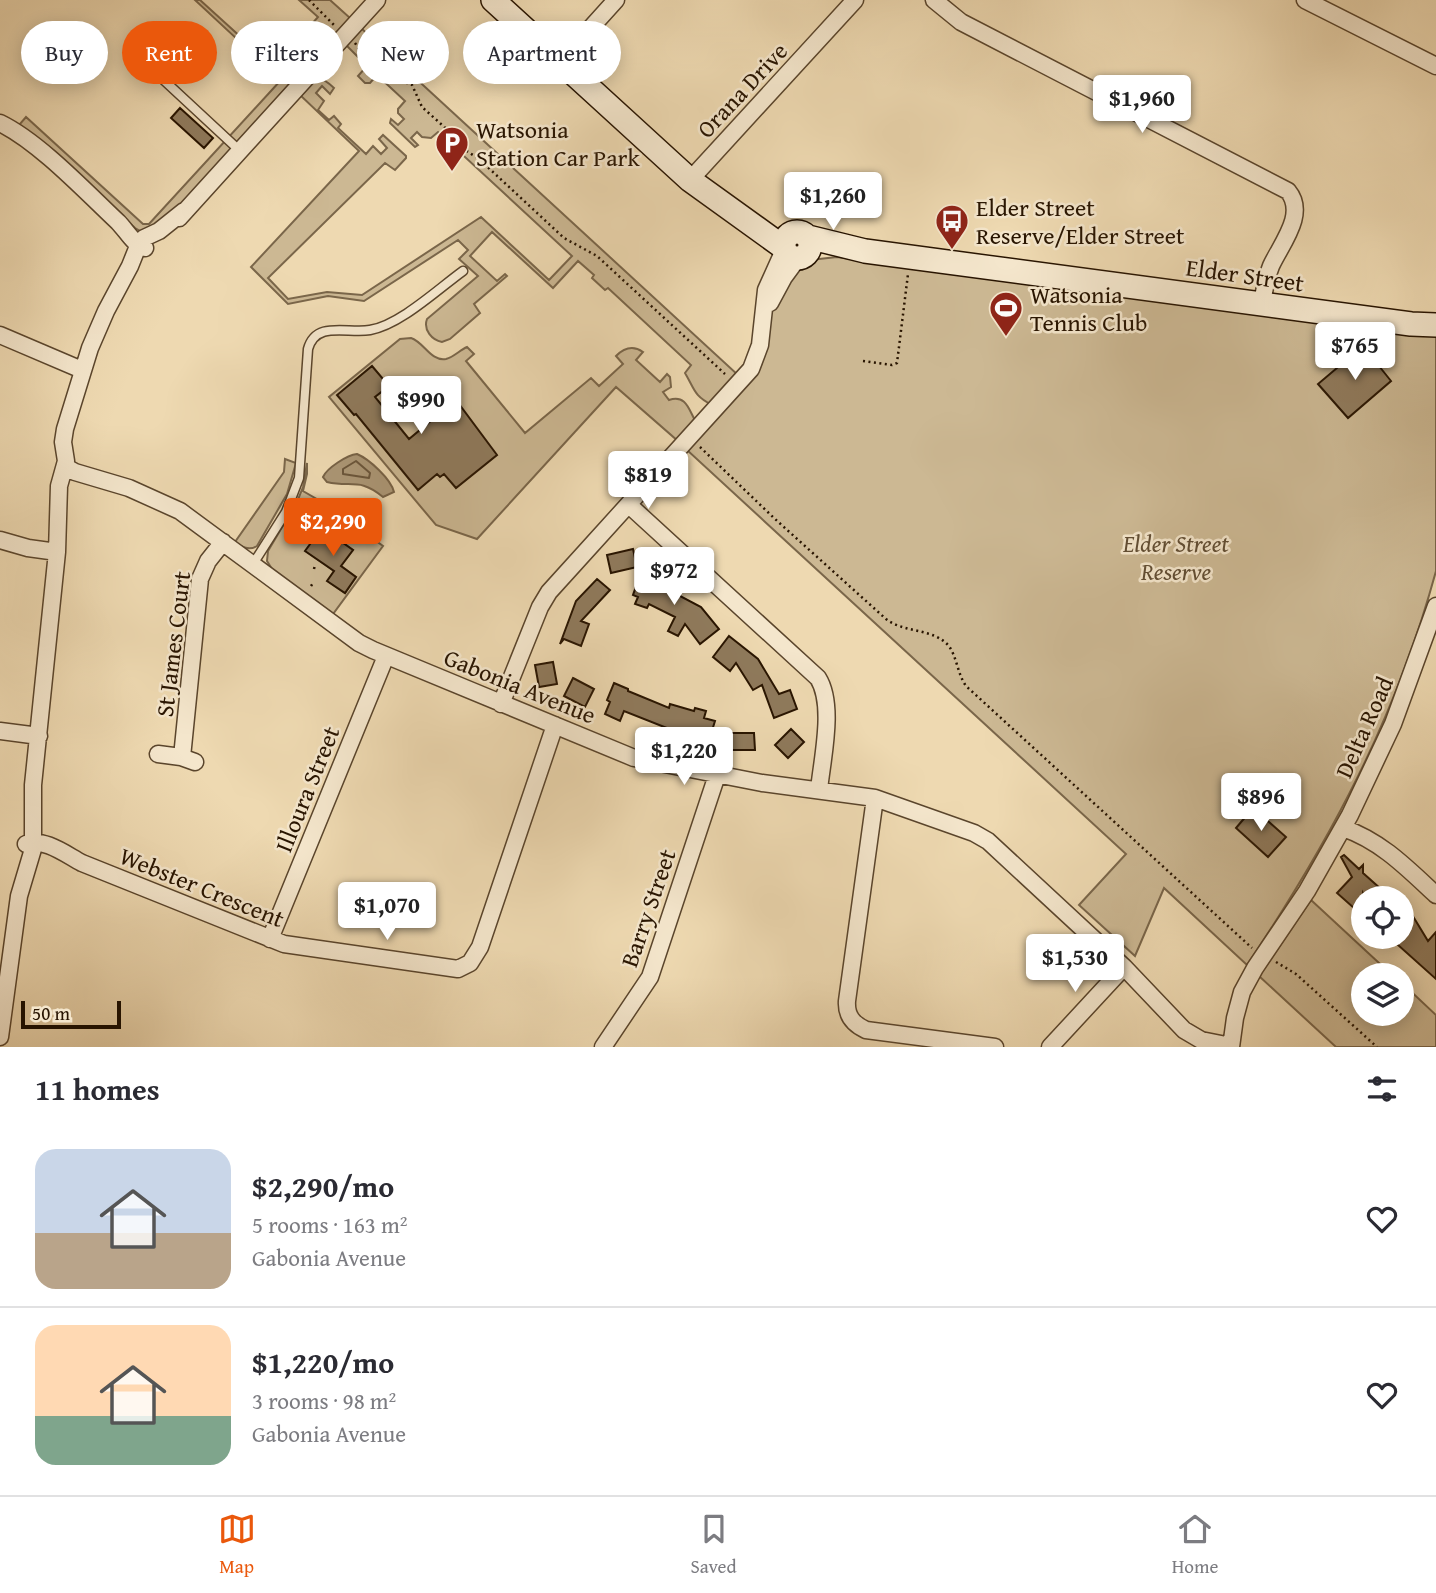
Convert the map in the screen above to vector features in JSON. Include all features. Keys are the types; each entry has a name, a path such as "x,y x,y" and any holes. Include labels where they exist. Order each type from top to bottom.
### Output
{"street":[{"path":"143,244 162,239 184,211 377,0"},
{"path":"492,0 515,21"},
{"path":"597,21 616,0"},
{"name":"Orana Drive","path":"690,180 855,0"},
{"path":"934,0 961,22 1288,191 1295,202 1295,215 1270,270 1262,304"},
{"path":"1305,0 1436,66"},
{"path":"501,704 544,598 746,376 758,352 765,314 784,277 794,247 690,180 584,84"},
{"path":"0,123 33,144 143,244"},
{"path":"0,1037 8,917 19,896 17,872 31,845 23,826 33,786 39,736 57,551 59,486 72,468 65,429 82,370 98,329 115,295 139,267 143,244"},
{"name":"Elder Street","path":"794,247 865,251 1436,327"},
{"path":"0,335 82,370"},
{"name":"Gabonia Avenue","path":"72,468 98,470 129,488 180,511 359,643 634,758 717,775 875,798 964,829 988,841 1124,967 1191,1036 1231,1046"},
{"path":"629,505 818,678 825,691 827,708 818,790"},
{"path":"0,540 27,548 57,551"},
{"name":"St James Court","path":"158,754 189,759 200,579 208,561 223,542"},
{"name":"Delta Road","path":"1231,1046 1242,992 1302,899 1347,821 1393,724 1436,606"},
{"name":"Illoura Street","path":"270,939 386,656"},
{"name":"Webster Crescent","path":"31,845 270,939 300,948 449,969 464,967 470,963 480,947 555,725"},
{"path":"0,731 39,736"},
{"name":"Barry Street","path":"603,1047 650,977 717,775"},
{"path":"875,798 847,1001 848,1014 852,1021 866,1030 995,1047"},
{"path":"1347,821 1384,848 1436,895"},
{"path":"1050,1047 1124,967"}],"lane":[{"path":"168,84 239,150"},
{"path":"253,564 286,512 299,478 308,349 313,337 324,331 372,330 390,323 463,271"}],"path":[{"path":"309,0 365,57 388,76 412,85 422,107 451,133 462,148 479,159 564,238 597,256 728,377"},
{"path":"863,360 892,365 897,363 908,271"},
{"path":"700,447 893,625 935,636 947,644 958,674 966,686 1247,945 1296,974 1377,1047"}],"green space":[{"path":"195,0 200,0 231,28 231,33"},
{"path":"299,0 330,0 350,18 343,26 343,21 314,21 318,17"},
{"path":"357,33 357,56 346,45"},
{"path":"277,84 290,84 163,224 142,232 19,125 26,117 143,224 149,224"},
{"path":"309,84 328,84 334,88 330,94 322,86 316,93 324,101 318,110 329,120 334,116 341,124 338,128 366,154 373,146 381,154 387,148 379,139 383,135 406,158 395,170 385,163 268,278 288,299 327,292 362,295 481,217 549,280 572,256 438,132 431,138 422,137 417,132 411,138 418,145 415,147 390,123 391,119 398,125 404,119 398,109 405,101 387,84 422,84 738,375 712,405 698,395 685,373 691,365 608,288 605,290 592,278 594,275 578,261 553,288 492,232 470,256 497,281 505,274 507,276 474,304 480,313 450,339 442,342 429,334 427,319 478,276 459,259 468,250 458,240 364,301 328,296 288,304 251,267 359,151 300,95"},
{"name":"Elder Street Reserve","path":"837,257 1436,336 1436,571 1420,625 1381,727 1358,776 1306,871 1247,965 1164,888 1135,956 1079,905 1126,854 687,450 748,384 771,310 802,264 810,260"},
{"path":"411,338 441,359 449,358 467,347 474,354 466,361 525,433 591,378 599,386 623,364 616,356 625,349 632,348 643,352 636,360 660,382 667,374 670,377 671,387 663,392 669,400 684,401 696,422 678,441 616,387 477,539 436,525 329,397 400,339"},
{"path":"285,459 296,463 287,494 257,546 243,547 235,542 284,472"},
{"path":"307,463 303,491 383,546 333,614 272,569 267,561 268,551 303,487","holes":["322,528 353,550 341,566 356,577 345,593 328,581 334,571 306,551"]},
{"path":"1311,900 1351,937 1351,949 1364,949 1379,963 1351,963 1351,1026 1414,1026 1414,994 1436,1015 1436,1047 1336,1047 1259,976"}],"water":[{"path":"357,454 379,470 394,492 383,497 368,487 335,484 327,482 323,477 338,462"}],"building":[{"path":"180,108 213,138 204,148 171,118"},
{"path":"1363,346 1391,381 1348,418 1318,384"},
{"path":"372,366 389,386 375,397 409,439 456,400 497,455 456,488 444,474 440,477 437,474 418,490 356,414 354,415 337,395"},
{"path":"322,528 353,550 341,566 356,577 345,593 327,581 334,571 305,551"},
{"path":"633,549 637,567 611,573 607,555"},
{"path":"643,567 654,570 651,576 663,580 661,586 701,607 719,629 700,644 685,624 678,636 668,631 675,617 649,604 647,608 635,604 638,597 633,595"},
{"path":"597,579 610,590 581,621 589,624 581,646 564,639 560,644 576,601"},
{"path":"729,636 758,659 779,694 790,690 797,709 774,718 762,685 753,690 736,663 730,671 713,657"},
{"path":"553,662 557,684 539,687 535,665"},
{"path":"573,678 594,689 585,707 564,696"},
{"path":"614,683 669,708 670,704 694,711 695,708 706,711 704,718 715,721 710,737 700,734 698,739 687,736 624,711 620,721 605,714"},
{"path":"791,729 804,742 788,758 775,745"},
{"path":"725,733 754,733 755,750 725,750"},
{"path":"1253,808 1286,837 1268,857 1236,828"},
{"path":"1344,855 1359,869 1363,865 1363,873 1378,886 1351,886 1351,905 1337,893 1352,877 1341,857"},
{"path":"1414,918 1428,941 1436,932 1436,979 1403,949 1414,949"}],"place":[{"name":"Watsonia Station Car Park","path":"452,173"},
{"name":"Elder Street Reserve/Elder Street","path":"952,251"},
{"name":"Watsonia Tennis Club","path":"1006,338"}]}
